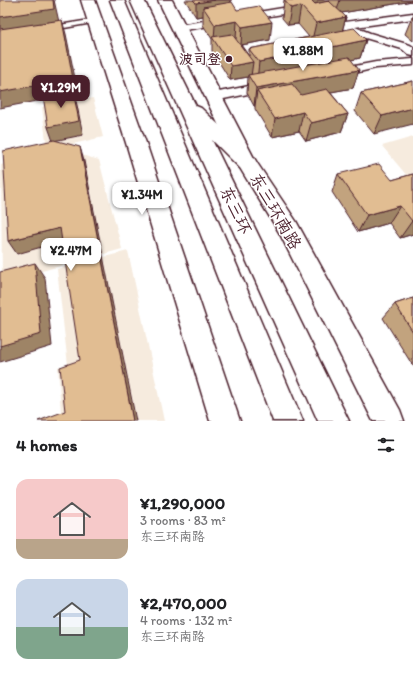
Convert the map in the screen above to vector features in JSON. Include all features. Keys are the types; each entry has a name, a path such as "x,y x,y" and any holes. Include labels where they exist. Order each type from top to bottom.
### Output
{"main road":[{"path":"88,0 225,421"},
{"name":"东三环","path":"116,0 136,45 288,421"},
{"name":"东三环","path":"137,0 147,11 186,102 334,421"},
{"name":"东三环南路","path":"164,0 180,28 247,163 288,228 389,421"},
{"path":"186,102 247,163"}],"street":[{"path":"303,0 316,12"},
{"path":"180,28 301,8 328,15 343,25 366,35 406,47 413,53"},
{"path":"343,25 413,16"},
{"path":"330,74 376,65 413,62"},
{"path":"214,97 276,85"}],"lane":[{"path":"47,29 96,21"}],"shaded area":[{"path":"93,98 103,137 47,150 42,107"},
{"path":"413,137 413,183 382,146"},
{"path":"64,150 99,160 122,249 2,282 1,165"},
{"path":"128,251 164,421 41,421 61,413 58,367 68,365 57,269"}],"building":[{"path":"0,0 53,0 54,9 0,17"},
{"path":"193,0 215,0 196,3"},
{"path":"284,0 311,0 315,4 329,1 346,17 316,23 301,6 291,8"},
{"path":"232,2 237,10 259,6 272,22 242,27 237,21 215,25 203,7"},
{"path":"62,20 73,79 0,92 0,29"},
{"path":"354,28 366,40 259,62 249,49"},
{"path":"232,34 253,62 231,66 212,37"},
{"path":"349,57 359,70 256,88 248,75"},
{"path":"413,81 413,108 382,116 361,93"},
{"path":"292,84 301,95 327,89 348,114 311,123 303,112 275,119 257,91"},
{"path":"73,91 79,121 48,127 43,96"},
{"path":"54,140 80,147 133,421 38,421 65,411 60,367 80,360 60,228 8,241 3,151"},
{"path":"379,164 392,180 413,174 413,221 400,206 367,215 338,174"},
{"path":"35,263 41,334 0,346 0,272"},
{"path":"413,298 413,332 395,304"}],"place":[{"name":"波司登","path":"229,59"}]}
